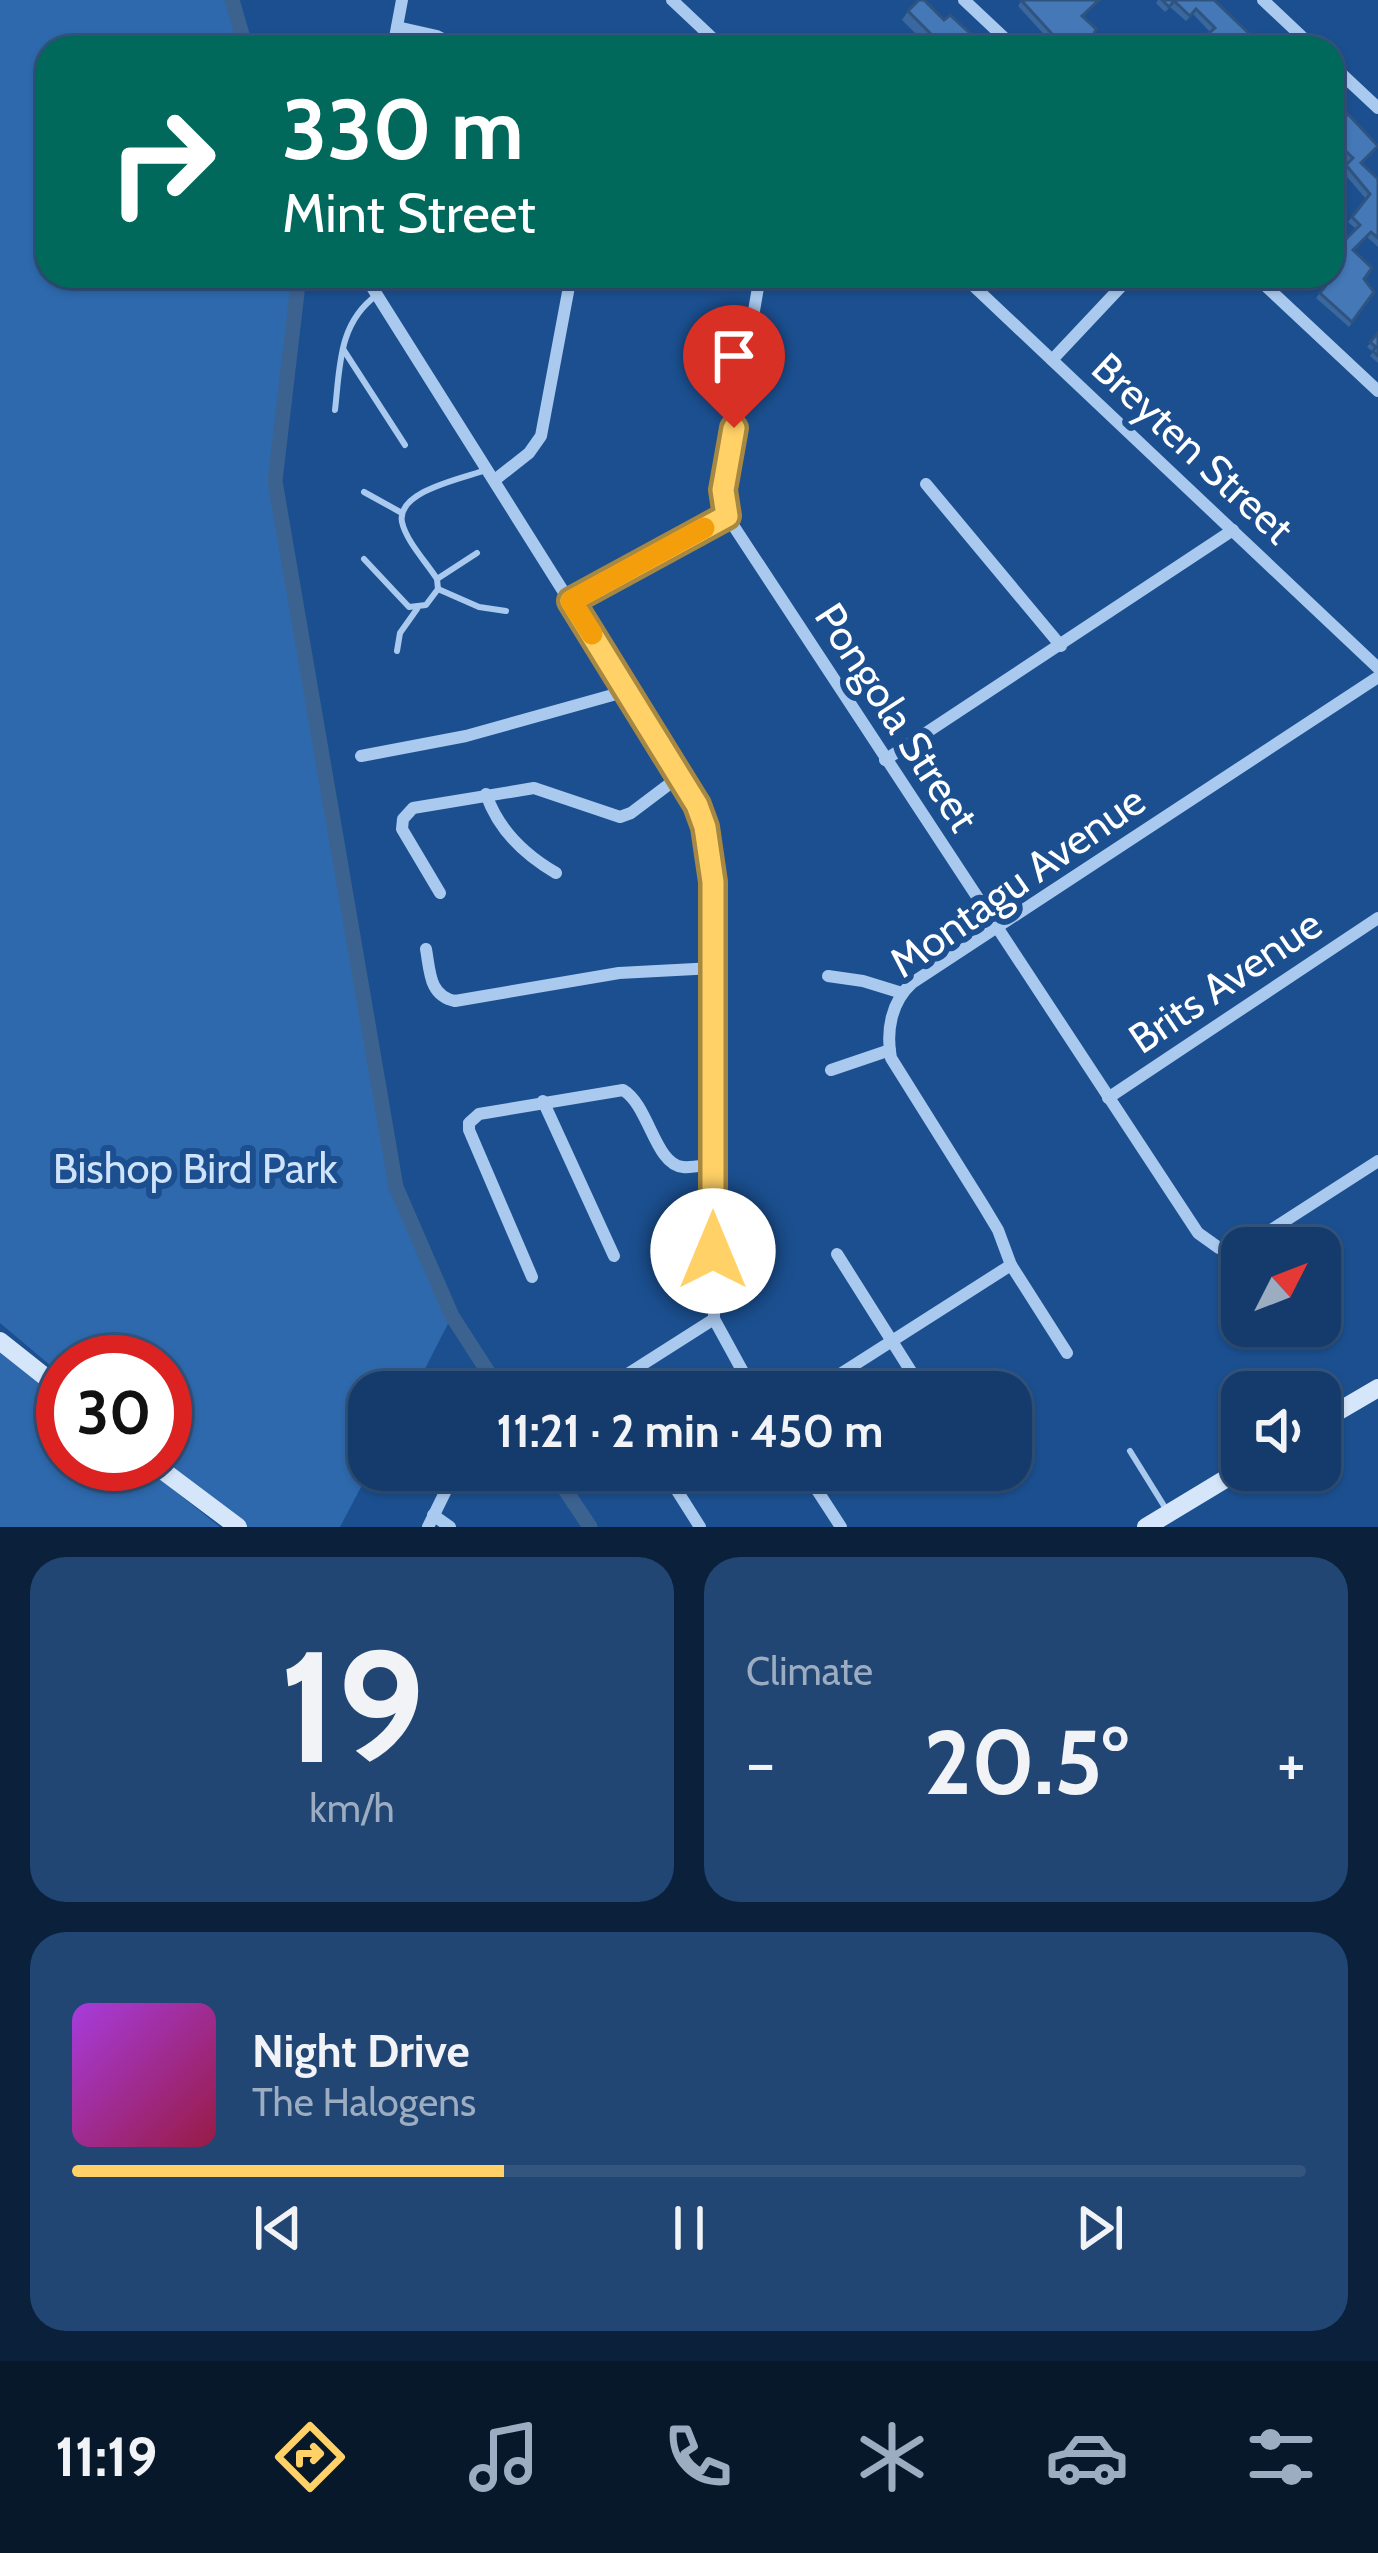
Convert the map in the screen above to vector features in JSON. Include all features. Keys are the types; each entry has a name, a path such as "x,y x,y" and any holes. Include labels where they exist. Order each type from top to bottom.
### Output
{"street":[{"path":"395,36 402,0"},
{"path":"672,0 710,36"},
{"path":"964,0 1002,36"},
{"path":"978,14 991,0"},
{"path":"1263,0 1301,36"},
{"path":"397,27 437,36"},
{"path":"1344,75 1378,108"},
{"path":"372,288 697,805 711,852 714,1319 742,1371"},
{"path":"492,474 529,453 541,436 569,288"},
{"path":"571,601 727,516 723,490 758,288"},
{"name":"Breyten Street","path":"976,288 1378,668"},
{"path":"1052,360 1120,288"},
{"path":"1268,288 1378,392"},
{"path":"926,484 1061,646"},
{"name":"Pongola Street","path":"727,516 1187,1217 1210,1243 1243,1248 1378,1161"},
{"path":"885,760 1233,530"},
{"name":"Montagu Avenue","path":"890,1050 891,1022 902,993 1378,677"},
{"path":"362,757 466,736 628,691"},
{"path":"440,893 404,836 403,819 422,803 542,789 620,817 680,776"},
{"path":"486,794 492,812 527,856 556,874"},
{"name":"Brits Avenue","path":"1108,1098 1378,918"},
{"path":"426,949 434,988 445,999 455,1000 619,973 714,968"},
{"path":"828,976 902,993"},
{"path":"831,1070 890,1050 998,1230 1011,1265 1067,1353"},
{"path":"532,1277 469,1123 488,1111 623,1090 638,1100 668,1161 681,1167 714,1163"},
{"path":"544,1101 614,1256"},
{"path":"906,1114 920,1103"},
{"path":"837,1254 910,1371"},
{"path":"844,1371 1011,1265"},
{"path":"631,1371 714,1319"},
{"path":"0,1341 36,1369"},
{"path":"1341,1410 1378,1388"},
{"path":"1146,1527 1221,1482"},
{"path":"188,1491 238,1527"},
{"path":"445,1491 430,1521 450,1527"},
{"path":"677,1491 700,1527"},
{"path":"818,1491 841,1527"},
{"path":"203,1503 226,1527"}],"lane":[{"path":"334,410 340,346 359,308 376,296"},
{"path":"340,346 405,445"},
{"path":"492,474 424,491 407,504 402,525 438,584 478,607 506,610"},
{"path":"364,492 402,513"},
{"path":"397,651 400,633 417,609 438,584 477,553"},
{"path":"364,559 400,600 417,609"},
{"path":"1130,1451 1168,1514"}],"green space":[{"name":"Bishop Bird Park","path":"0,0 232,0 242,36 36,36 36,288 298,288 275,482 396,1187 452,1316 424,1371 348,1371 348,1491 359,1491 340,1527 243,1527 192,1484 192,1335 36,1335 36,1353 0,1323"},
{"path":"0,1351 36,1380 36,1491 175,1491 220,1527 0,1527"}],"building":[{"path":"924,0 944,20 950,15 973,36 933,36 908,11"},
{"path":"1021,0 1099,0 1082,16 1096,29 1093,36 1054,36"},
{"path":"1162,0 1214,0 1252,36 1206,36 1215,28 1196,9 1190,16 1174,1 1169,7"},
{"path":"1348,114 1378,146 1361,163 1378,179 1378,238 1371,232 1353,250 1372,268 1364,279 1374,292 1352,322 1320,293 1324,288 1344,288 1344,241 1360,225 1352,217 1370,194 1346,165 1353,158 1344,149"}],"waterway":[{"path":"232,0 242,36"},
{"path":"298,288 275,481 396,1187 452,1316 487,1371"},
{"path":"566,1491 590,1527"}],"slow traffic":[{"path":"592,634 571,601 704,528"}],"route":[{"path":"713,1251 711,852 697,805 571,601 727,516 723,490 734,428"}]}
